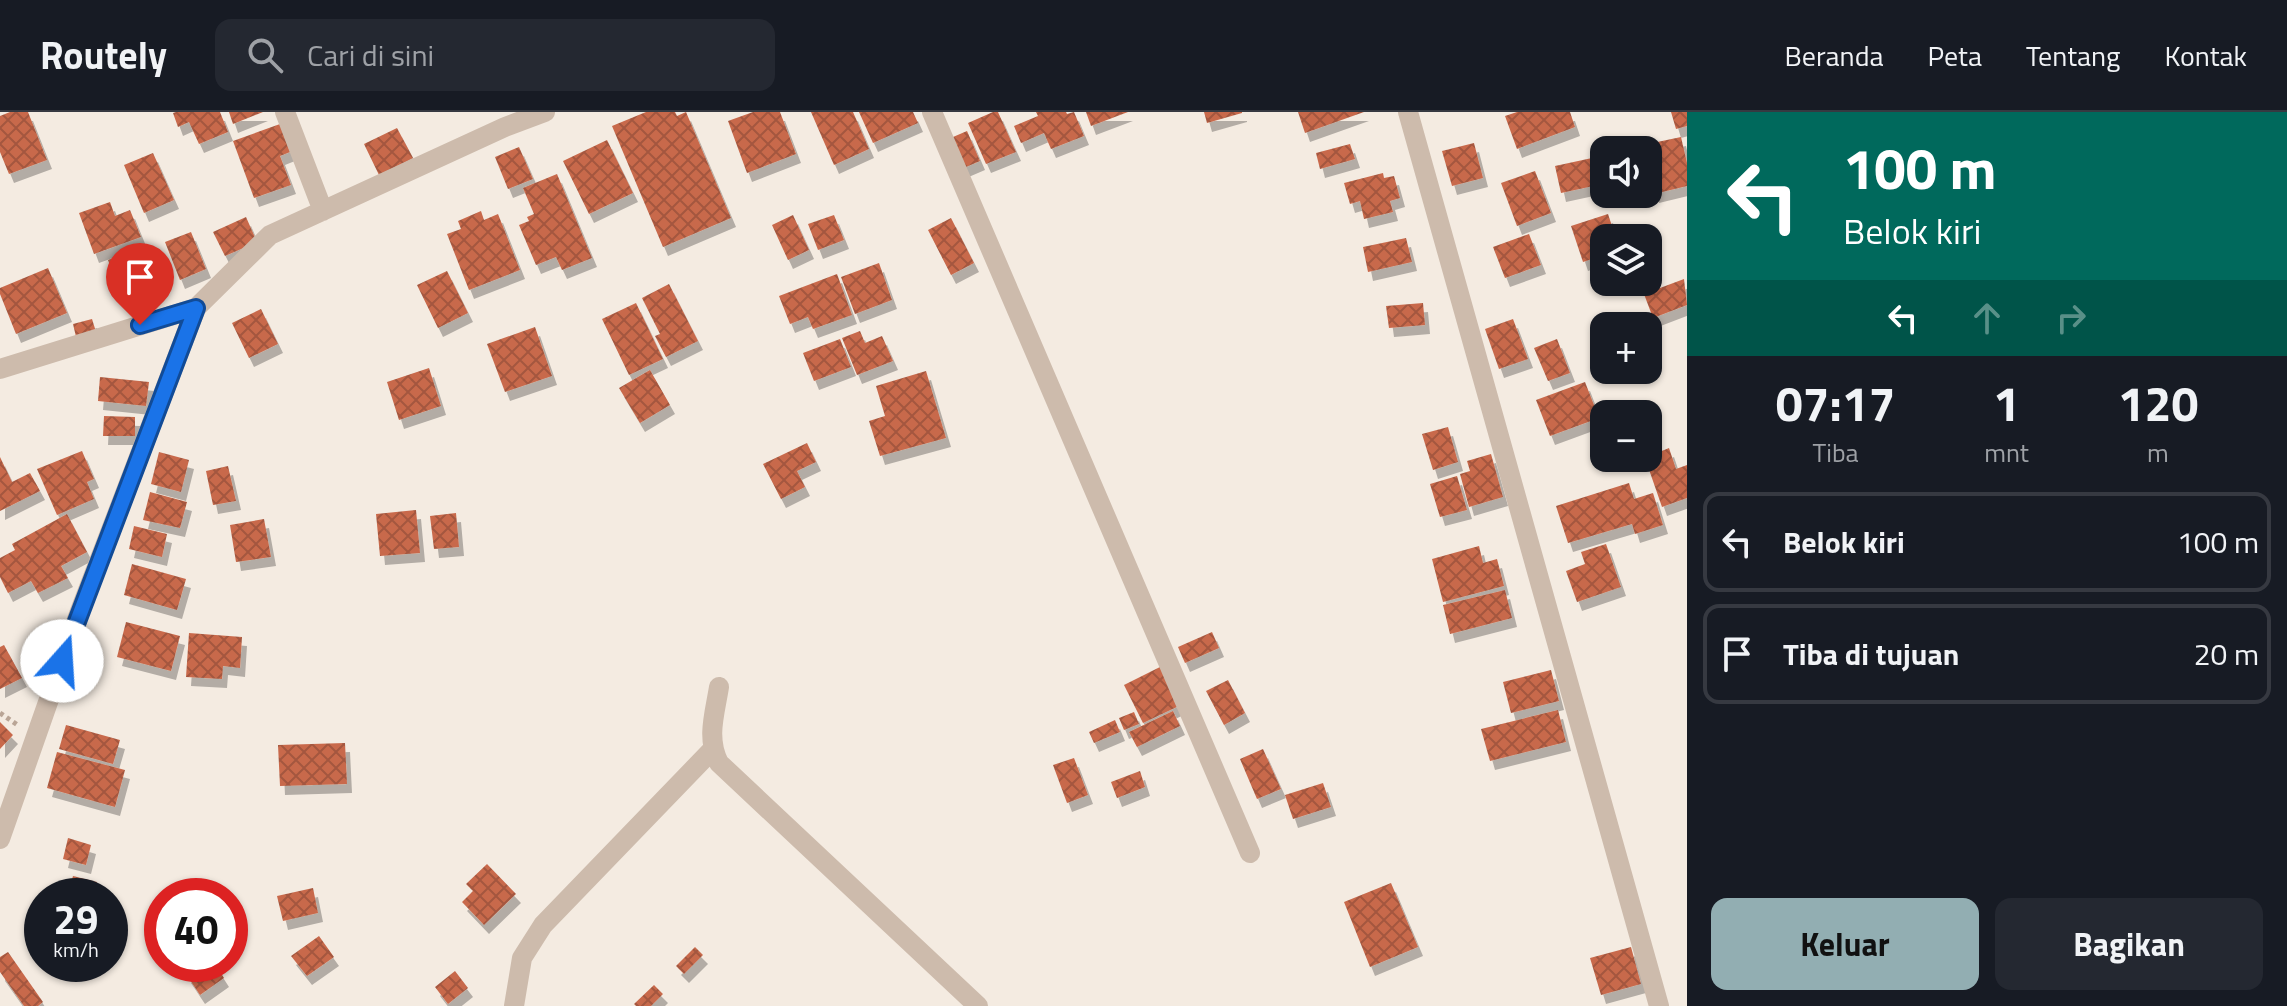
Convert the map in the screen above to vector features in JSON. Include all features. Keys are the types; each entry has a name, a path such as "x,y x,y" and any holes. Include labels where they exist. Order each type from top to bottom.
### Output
{"street":[{"path":"285,112 323,211"},
{"path":"0,839 80,611 196,308 270,235 505,127 545,112"},
{"path":"932,112 1250,853"},
{"path":"1408,112 1659,1006"},
{"path":"0,369 196,308"},
{"path":"719,687 711,737 712,750 728,774 978,1006"},
{"path":"514,1006 522,958 537,932 712,750"}],"building":[{"path":"10,112 28,112 47,160 9,174 0,152 0,116"},
{"path":"220,112 228,132 199,144 189,122 178,127 173,113"},
{"path":"229,112 263,112 233,124"},
{"path":"646,112 675,112 677,116 686,112 731,218 663,247 612,126"},
{"path":"753,112 780,112 796,154 747,173 728,121"},
{"path":"811,112 853,112 869,149 834,165"},
{"path":"859,112 913,112 918,123 873,143"},
{"path":"998,112 1016,152 986,164 968,123"},
{"path":"1036,112 1074,112 1084,136 1051,149 1044,133 1021,143 1014,126 1038,116"},
{"path":"1086,112 1128,112 1091,126"},
{"path":"1204,112 1242,112 1242,113 1207,123"},
{"path":"1298,112 1364,112 1305,133"},
{"path":"1517,112 1570,112 1575,127 1517,149 1505,116"},
{"path":"1671,112 1687,112 1687,126 1676,129"},
{"path":"280,124 290,152 280,156 291,185 254,198 233,141"},
{"path":"397,128 413,158 379,175 364,144"},
{"path":"967,131 980,161 959,170 946,140"},
{"path":"1681,137 1687,163 1687,186 1662,192 1662,141"},
{"path":"607,140 633,193 589,214 563,161"},
{"path":"1474,143 1483,178 1452,186 1442,151"},
{"path":"1350,144 1355,159 1320,169 1316,153"},
{"path":"519,147 533,179 508,189 495,157"},
{"path":"153,153 174,200 144,213 124,165"},
{"path":"1590,158 1590,187 1561,193 1555,166"},
{"path":"1535,171 1551,213 1517,226 1501,183"},
{"path":"1383,173 1384,178 1394,176 1400,198 1390,201 1393,212 1364,219 1360,201 1350,204 1344,183"},
{"path":"557,174 592,258 562,270 556,257 536,265 519,225 529,221 527,217 534,214 523,188"},
{"path":"110,202 115,216 130,210 141,237 94,254 79,213"},
{"path":"481,211 484,220 498,214 520,270 469,290 447,234 461,229 458,221"},
{"path":"1608,214 1611,224 1590,224 1590,260 1583,262 1571,226"},
{"path":"793,215 809,250 788,260 772,225"},
{"path":"834,215 844,240 818,250 808,224"},
{"path":"246,217 257,242 225,256 213,232"},
{"path":"951,218 974,263 951,275 928,230"},
{"path":"191,232 206,269 180,280 165,242"},
{"path":"1529,234 1541,265 1505,278 1493,247"},
{"path":"1406,238 1412,262 1368,272 1363,247"},
{"path":"142,248 157,289 123,301 108,260"},
{"path":"879,263 892,300 855,314 841,277"},
{"path":"48,268 67,313 16,334 0,288"},
{"path":"447,271 468,313 438,328 417,285"},
{"path":"837,274 852,315 813,329 808,317 790,324 779,296"},
{"path":"1684,279 1687,305 1662,315 1662,312 1651,312 1645,296 1662,296 1662,287"},
{"path":"669,284 698,341 666,357 655,336 660,334 642,298"},
{"path":"636,303 663,359 629,375 602,319"},
{"path":"1423,303 1425,325 1389,328 1386,306"},
{"path":"261,309 278,344 249,358 232,323"},
{"path":"92,319 97,335 77,341 73,324"},
{"path":"1513,319 1528,359 1499,369 1485,329"},
{"path":"535,327 552,376 505,392 487,344"},
{"path":"860,331 865,343 882,336 893,361 857,375 842,338"},
{"path":"840,339 851,367 814,381 803,353"},
{"path":"1557,339 1570,373 1548,381 1534,348"},
{"path":"429,368 441,406 399,420 387,382"},
{"path":"650,370 670,405 640,423 619,388"},
{"path":"926,371 946,438 880,456 869,421 885,416 876,386"},
{"path":"100,377 149,382 146,406 98,401"},
{"path":"1585,382 1592,400 1590,421 1550,436 1536,400"},
{"path":"104,416 135,417 135,436 103,436"},
{"path":"1448,427 1458,462 1433,470 1422,434"},
{"path":"807,443 816,462 797,471 805,487 781,499 763,464"},
{"path":"1669,448 1676,469 1687,465 1687,498 1662,507 1650,472 1662,472 1662,451"},
{"path":"82,451 94,479 87,482 94,499 57,515 37,469"},
{"path":"159,452 189,460 181,492 151,484"},
{"path":"1491,454 1503,497 1469,507 1460,474 1470,471 1467,461"},
{"path":"0,457 12,482 30,473 40,491 0,511"},
{"path":"228,466 236,501 213,505 206,471"},
{"path":"1457,476 1467,510 1440,517 1430,484"},
{"path":"1629,483 1634,499 1653,493 1663,525 1635,534 1632,524 1568,543 1556,506"},
{"path":"150,492 187,502 180,528 143,520"},
{"path":"416,510 420,553 380,556 376,514"},
{"path":"456,513 459,547 434,549 430,516"},
{"path":"67,514 87,552 61,566 68,578 38,593 31,581 8,593 0,577 0,558 15,550 12,544"},
{"path":"264,519 271,557 236,562 230,525"},
{"path":"134,526 167,534 162,557 129,549"},
{"path":"1606,544 1621,587 1577,602 1566,571 1585,564 1581,552"},
{"path":"1479,546 1483,563 1497,559 1504,586 1443,602 1432,559"},
{"path":"132,564 186,579 177,610 124,595"},
{"path":"1505,590 1512,618 1450,634 1443,605"},
{"path":"126,622 180,636 171,671 117,657"},
{"path":"1212,632 1219,648 1185,663 1178,647"},
{"path":"189,633 242,637 240,668 223,666 222,679 186,677"},
{"path":"4,645 22,678 0,689 0,647"},
{"path":"1164,665 1183,704 1143,723 1124,685"},
{"path":"1551,670 1559,701 1511,713 1503,682"},
{"path":"1228,680 1245,713 1224,725 1206,691"},
{"path":"1558,710 1566,742 1490,761 1481,729"},
{"path":"1173,711 1180,726 1137,747 1129,732"},
{"path":"1134,712 1139,724 1124,730 1119,718"},
{"path":"1115,720 1120,732 1094,743 1089,732"},
{"path":"0,722 13,735 0,749"},
{"path":"66,725 120,740 113,764 59,749"},
{"path":"345,743 347,784 280,786 278,745"},
{"path":"1263,749 1281,789 1257,799 1240,759"},
{"path":"57,752 125,770 115,807 47,788"},
{"path":"1074,758 1088,795 1067,803 1053,765"},
{"path":"1140,771 1145,787 1117,798 1111,782"},
{"path":"1323,783 1331,807 1293,819 1285,795"},
{"path":"68,838 91,845 86,865 63,859"},
{"path":"487,864 516,894 484,925 462,902 473,891 466,884"},
{"path":"1391,883 1418,947 1370,967 1344,902"},
{"path":"313,888 318,913 283,921 277,896"},
{"path":"319,936 334,957 307,976 291,956"},
{"path":"695,947 703,955 684,974 676,966"},
{"path":"1631,947 1641,984 1601,995 1590,958"},
{"path":"8,952 24,975 24,982 29,982 43,1002 38,1006 24,1006 0,972 0,957"},
{"path":"455,971 468,988 448,1004 435,987"},
{"path":"191,982 218,982 200,995"},
{"path":"654,985 663,994 651,1006 636,1006 634,1004"}],"route":[{"path":"62,661 196,308 140,325"}]}
